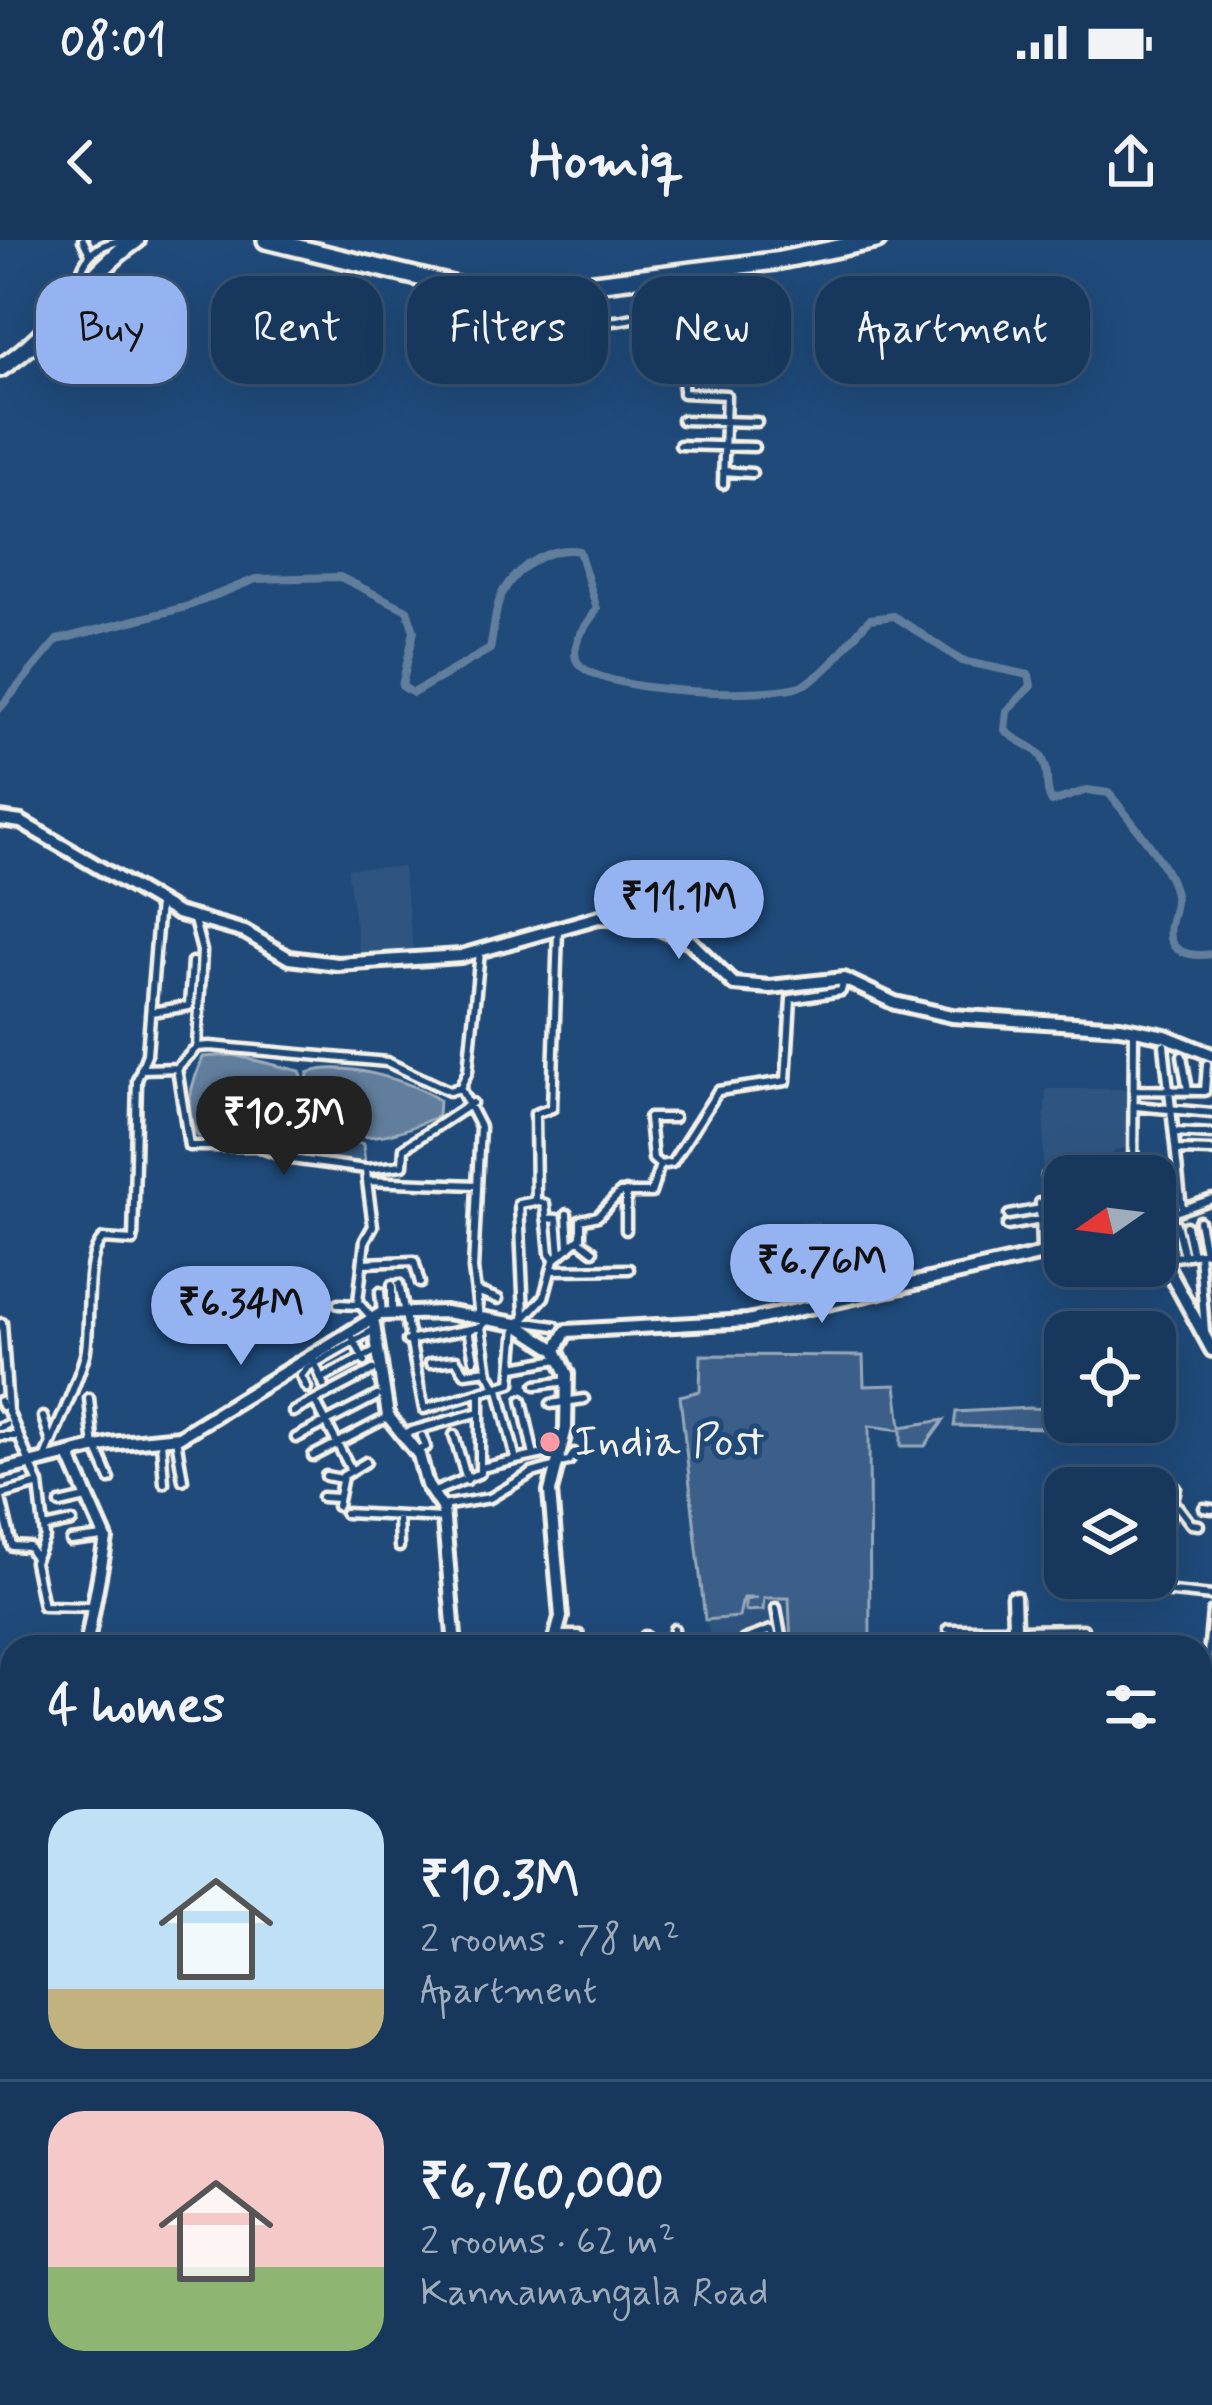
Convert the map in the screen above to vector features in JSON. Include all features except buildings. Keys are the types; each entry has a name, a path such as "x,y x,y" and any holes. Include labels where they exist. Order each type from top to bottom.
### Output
{"highway":[{"path":"266,240 414,276"},
{"path":"657,276 789,249 877,240"},
{"path":"98,276 134,241"},
{"path":"0,368 36,340"}],"street":[{"path":"83,240 90,254"},
{"path":"80,276 90,254 112,242 134,241"},
{"path":"703,270 703,311 686,316 683,393 726,395 723,484"},
{"path":"682,420 757,422"},
{"path":"680,445 754,447"},
{"path":"723,471 752,473"},
{"path":"0,819 21,822 194,920 245,932 289,958 313,963 480,952 599,917 646,922 708,954 734,984 770,987 844,979 895,1003 952,1016 1066,1020 1165,1036 1209,1059 1207,1089 1136,1090"},
{"path":"35,1558 45,1539 38,1464 51,1443 85,1355 85,1301 93,1289 95,1248 104,1239 133,1241 141,1069 151,1012 159,903"},
{"path":"141,1069 177,1068 197,1047 202,951 194,920"},
{"path":"536,1201 535,1114 552,1108 557,926"},
{"path":"197,1047 387,1062 449,1091 460,1088 468,1071 480,952"},
{"path":"151,1012 189,1006 192,962"},
{"path":"659,1165 672,1163 718,1091 786,1081 791,999 842,991 844,979"},
{"path":"1133,1155 1134,1030"},
{"path":"1164,1045 1182,1208"},
{"path":"1182,1056 1187,1090"},
{"path":"177,1068 189,1146 256,1146 290,1159 366,1169 403,1165 404,1148 472,1102"},
{"path":"460,1088 472,1102 480,1126 476,1292 487,1370 498,1389 516,1460"},
{"path":"1136,1106 1212,1113"},
{"path":"659,1165 653,1159 649,1118 674,1118"},
{"path":"1175,1132 1212,1134"},
{"path":"1178,1150 1212,1151"},
{"path":"520,1321 544,1297 558,1257 579,1240 581,1220 598,1216 626,1192 651,1193 659,1165"},
{"path":"358,1306 362,1264 373,1226 366,1169"},
{"path":"367,1181 476,1185"},
{"path":"626,1192 626,1230"},
{"path":"1176,1210 1212,1199"},
{"path":"380,1292 385,1318 406,1341 424,1409 512,1383 520,1321 519,1204 544,1203 550,1253 558,1257"},
{"path":"1010,1215 1040,1206 1041,1254"},
{"path":"567,1214 569,1248"},
{"path":"1007,1226 1041,1220"},
{"path":"1190,1255 1198,1221"},
{"path":"1186,1226 1204,1335 1212,1350"},
{"path":"579,1240 593,1251"},
{"path":"543,1365 566,1331 748,1321 1044,1253"},
{"path":"1190,1255 1208,1279 1204,1335"},
{"path":"362,1264 414,1261 420,1283"},
{"path":"553,1270 629,1269"},
{"path":"395,1285 377,1350 379,1391 388,1417 415,1450 440,1505 454,1635"},
{"path":"476,1292 498,1299"},
{"path":"338,1304 358,1306 385,1318 555,1326"},
{"path":"0,1471 95,1448 176,1438 385,1318"},
{"path":"406,1341 467,1330 483,1321"},
{"path":"520,1321 554,1350 574,1393 550,1492 560,1635 575,1635"},
{"path":"2,1323 3,1407 16,1436 38,1464"},
{"path":"467,1330 474,1360"},
{"path":"352,1336 363,1359"},
{"path":"313,1358 323,1382 377,1350"},
{"path":"543,1365 554,1350"},
{"path":"307,1388 302,1376 313,1358"},
{"path":"430,1363 456,1360 465,1372 487,1370"},
{"path":"514,1366 543,1365"},
{"path":"293,1412 373,1370"},
{"path":"296,1438 399,1382"},
{"path":"536,1385 574,1393"},
{"path":"551,1404 574,1393"},
{"path":"480,1394 476,1413 481,1468"},
{"path":"89,1399 95,1448 110,1479"},
{"path":"523,1400 534,1456"},
{"path":"315,1401 351,1470"},
{"path":"400,1435 476,1413"},
{"path":"313,1456 388,1417"},
{"path":"43,1418 51,1443"},
{"path":"454,1435 467,1480"},
{"path":"0,1436 16,1436"},
{"path":"415,1450 426,1447 422,1436"},
{"path":"176,1438 183,1480"},
{"path":"161,1441 164,1484"},
{"path":"440,1505 452,1488 481,1468 534,1456 566,1463 574,1453"},
{"path":"70,1457 105,1537 88,1635"},
{"path":"346,1513 398,1516 490,1498 555,1460"},
{"path":"322,1497 337,1502 342,1479 366,1462"},
{"path":"326,1476 342,1479"},
{"path":"38,1484 0,1494 13,1547 28,1546 35,1558 44,1608 93,1606"},
{"path":"440,1505 452,1488"},
{"path":"60,1504 89,1496"},
{"path":"4,1511 18,1508"},
{"path":"1176,1509 1199,1525"},
{"path":"398,1516 399,1546"},
{"path":"44,1528 72,1522"},
{"path":"7,1526 18,1523"},
{"path":"71,1541 105,1537"},
{"path":"1176,1592 1212,1596"},
{"path":"1014,1596 1014,1635"},
{"path":"776,1608 779,1635"},
{"path":"674,1629 674,1635"},
{"path":"949,1629 1082,1629"}],"shaded area":[{"path":"403,867 414,954 360,955 347,868"},
{"path":"233,1055 300,1071 306,1088 308,1073 322,1070 393,1079 439,1100 438,1116 402,1131 368,1137 336,1129 309,1102 309,1124 244,1124 212,1137 198,1136 190,1106 203,1057"},
{"path":"1046,1089 1131,1089 1128,1147 1114,1151 1115,1155 1044,1155 1042,1179"},
{"path":"305,1127 363,1144 365,1165 303,1154"},
{"path":"819,1221 821,1258 757,1258 756,1226"},
{"path":"701,1355 863,1356 864,1386 896,1385 901,1427 944,1420 925,1446 901,1446 901,1430 869,1426 870,1635 791,1635 789,1598 764,1598 763,1610 745,1611 745,1600 757,1598 743,1598 739,1617 705,1620 680,1396 700,1391"},
{"path":"1044,1409 1044,1428 954,1426 956,1412"},
{"path":"742,1598 790,1598 790,1619 746,1635 710,1635 705,1619"}],"waterway":[{"path":"0,708 57,640 186,607 256,579 340,577 407,610 414,631 402,686 413,693 490,649 501,596 519,572 547,554 579,551 597,609 578,639 576,659 588,671 612,680 683,691 787,689 823,671 870,619 894,616 962,661 1029,675 1031,686 1007,711 1005,730 1041,756 1052,802 1087,790 1109,793 1172,883 1175,900 1170,936 1174,946 1189,954 1212,954"}],"place":[{"name":"India Post","path":"550,1442"}]}
